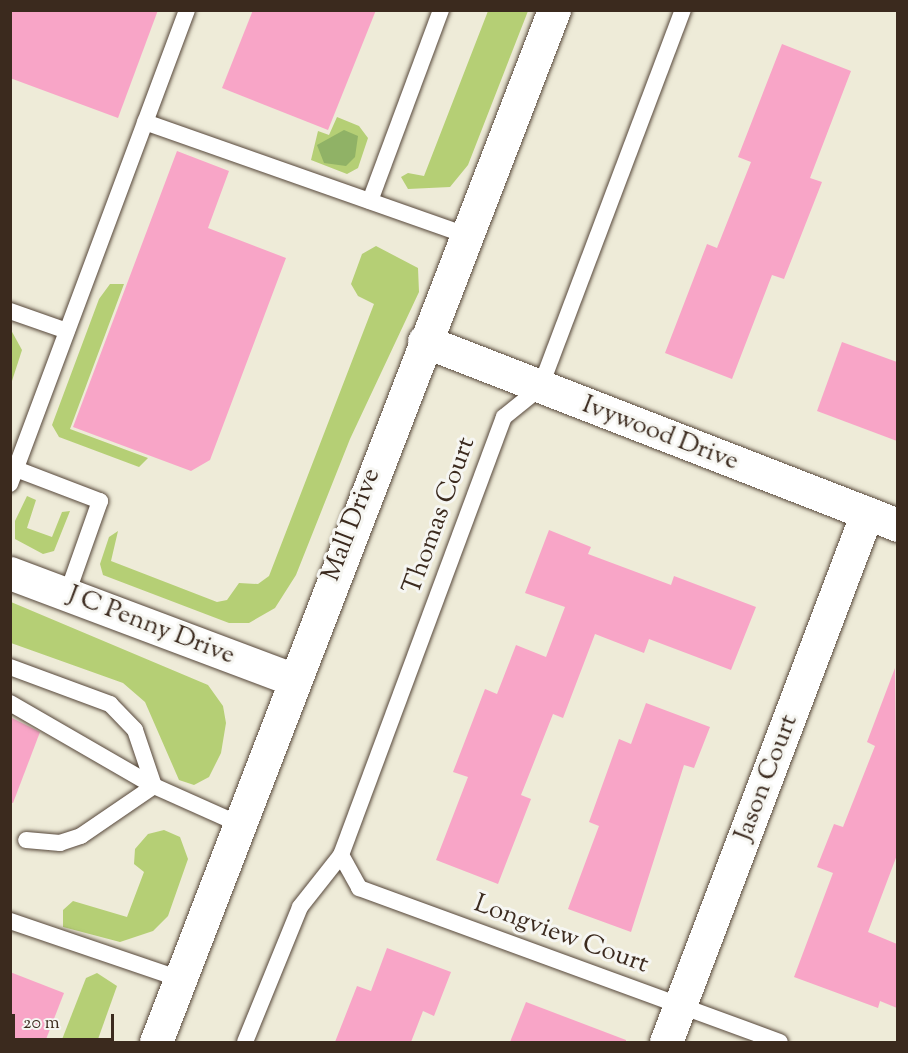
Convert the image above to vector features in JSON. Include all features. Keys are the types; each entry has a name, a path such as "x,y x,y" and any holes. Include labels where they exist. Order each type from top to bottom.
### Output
{"street":[{"name":"Mall Drive","path":"156,1042 292,679 555,10"},
{"name":"Ivywood Drive","path":"424,340 540,388 897,525"},
{"name":"Jason Court","path":"666,1042 867,513"},
{"name":"J C Penny Drive","path":"10,573 292,679"}],"lane":[{"path":"67,594 100,501 13,477 187,10"},
{"path":"370,201 441,10"},
{"path":"540,388 683,10"},
{"path":"145,122 466,235"},
{"path":"10,311 67,331"},
{"name":"Thomas Court","path":"245,1042 300,907 341,855 504,417 540,388"},
{"path":"10,667 110,704 126,715 154,786"},
{"path":"10,703 154,786 239,824"},
{"path":"26,840 60,843 81,836 154,786"},
{"name":"Longview Court","path":"341,855 359,888 780,1042"},
{"path":"10,921 180,979"}],"green space":[{"path":"488,11 528,11 468,165 450,187 408,189 401,177 408,173 424,176"},
{"path":"337,117 359,126 368,138 358,168 347,174 311,160 318,131 329,135"},
{"path":"344,130 358,136 355,157 346,166 324,163 317,145"},
{"path":"376,246 418,268 419,292 350,439 296,575 275,608 249,623 229,623 103,575 100,564 109,537 118,531 111,561 217,602 227,600 239,583 258,584 269,576 374,304 358,296 351,284 362,254"},
{"path":"110,284 124,284 70,429 148,458 139,467 59,437 52,425 99,299"},
{"path":"11,330 22,350 11,384"},
{"path":"27,496 36,500 27,528 52,537 62,512 70,511 54,551 43,554 15,539 15,521"},
{"path":"11,602 208,685 223,706 226,723 221,753 209,777 194,785 179,780 145,702 123,683 11,643"},
{"path":"164,830 180,837 188,859 168,916 153,931 120,942 63,927 63,910 73,901 127,917 144,872 134,864 135,849 148,834"},
{"path":"97,973 117,986 97,1042 61,1042 86,978"}],"building":[{"path":"10,10 158,10 118,118 10,78"},
{"path":"253,10 376,10 328,130 222,88"},
{"path":"782,44 851,71 810,178 822,182 784,279 772,275 732,379 665,353 707,244 717,248 751,162 738,157"},
{"path":"177,151 229,171 208,228 286,258 210,460 191,471 73,427"},
{"path":"842,342 897,362 897,441 817,411"},
{"path":"549,530 591,547 588,554 671,585 674,576 756,607 731,670 649,639 644,653 595,634 563,718 553,714 521,795 531,799 498,884 436,860 468,777 453,772 485,689 497,694 516,645 546,657 565,607 525,593"},
{"path":"895,668 897,855 868,932 897,944 897,1008 880,1001 878,1008 794,977 833,873 817,867 834,824 843,827 875,746 867,742"},
{"path":"646,703 710,727 694,768 684,765 631,932 568,909 599,826 589,822 619,739 631,744"},
{"path":"10,717 40,732 13,803 10,802"},
{"path":"387,948 451,972 434,1016 423,1011 411,1042 335,1042 357,986 371,991"},
{"path":"10,972 64,993 45,1042 10,1042"},
{"path":"526,1002 626,1040 626,1042 510,1042"}]}
